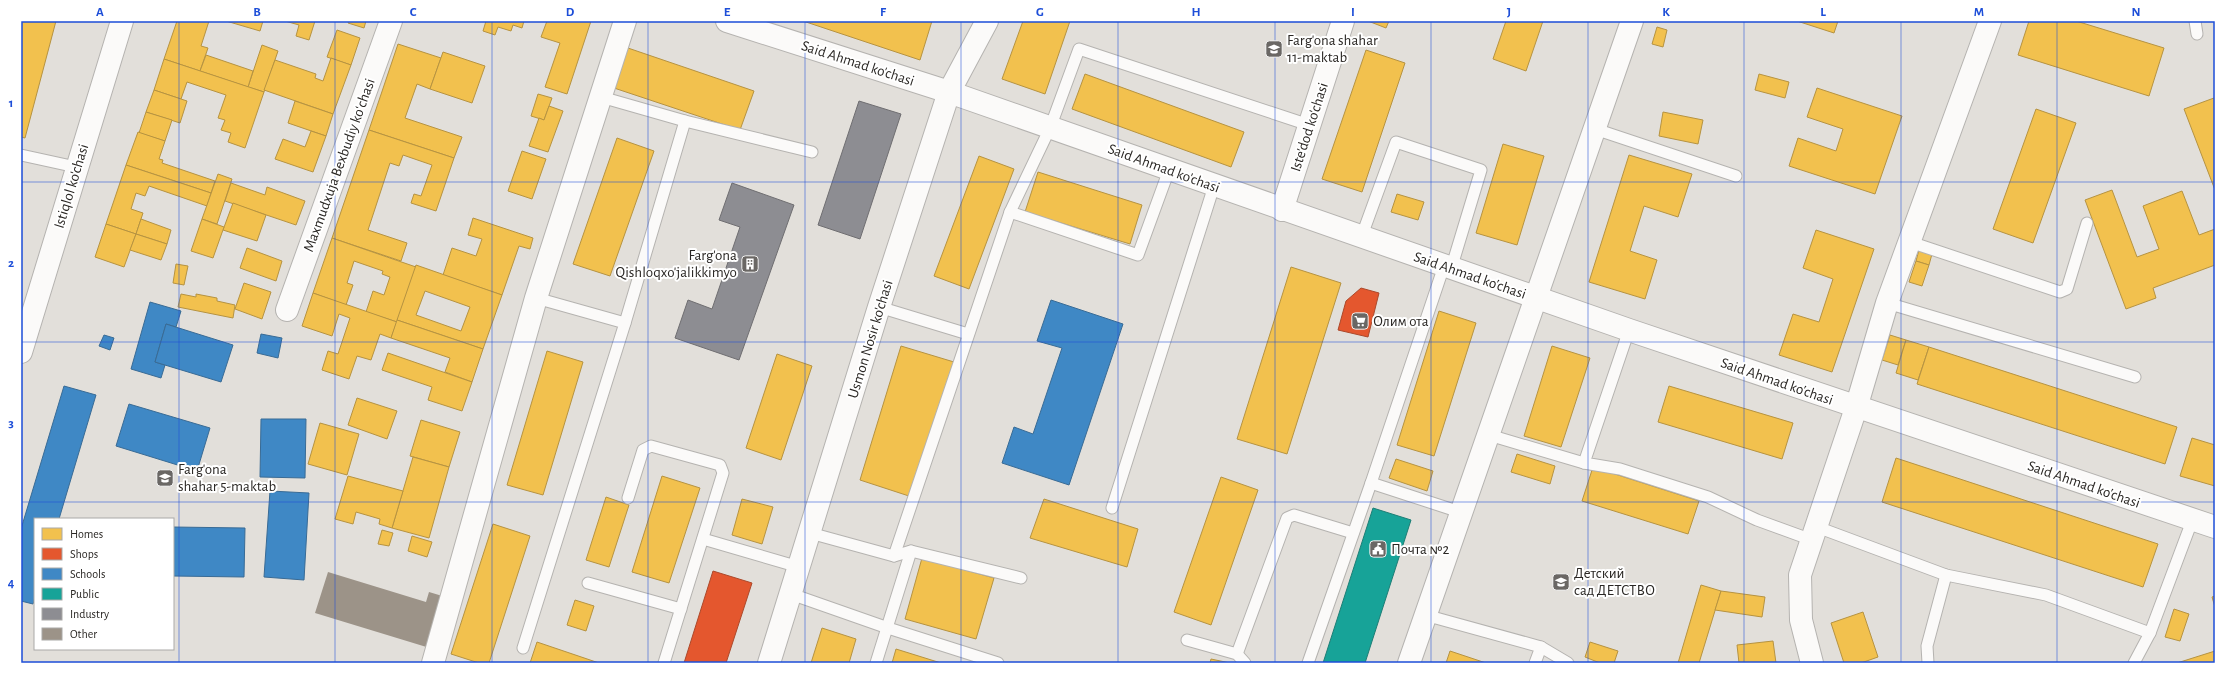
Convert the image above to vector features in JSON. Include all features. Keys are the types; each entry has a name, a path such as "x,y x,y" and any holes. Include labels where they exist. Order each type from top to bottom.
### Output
{"street":[{"name":"Istiqlol ko'chasi","path":"21,352 76,167 122,21"},
{"name":"Maxmudxuja Bexbudiy koʻchasi","path":"287,310 392,21"},
{"path":"434,663 536,298 624,21"},
{"name":"Said Ahmad ko'chasi","path":"727,21 949,92 1536,299 2192,521 2215,527"},
{"name":"Usmon Nosir ko'chasi","path":"769,663 879,307 949,92 988,21"},
{"name":"Iste'dod ko'chasi","path":"1282,210 1343,21"},
{"path":"1409,663 1463,512 1632,21"},
{"path":"1812,663 1801,620 1800,575 1856,408 1888,303 1990,21"}],"lane":[{"path":"2195,21 2197,34"},
{"path":"894,556 1010,212 1050,128 1079,49 1309,125"},
{"path":"601,97 812,152"},
{"path":"523,648 625,323 685,120"},
{"path":"1595,129 1736,176"},
{"path":"1308,663 1448,268 1481,170 1396,142 1361,238"},
{"path":"21,155 76,167"},
{"path":"1010,212 1138,255 1169,170"},
{"path":"1112,508 1214,186"},
{"path":"1910,242 2060,292 2068,289 2087,223"},
{"path":"536,298 625,323"},
{"path":"1888,303 2135,377"},
{"path":"879,307 968,334"},
{"path":"1584,463 1629,330"},
{"path":"1489,435 1584,463 1620,469 1708,497 1757,520 1815,534 1946,575 2046,595 2150,633"},
{"path":"628,498 643,450 650,446 720,466 723,473 664,663"},
{"path":"1371,483 1463,512"},
{"path":"1237,654 1287,518 1294,515 1353,533"},
{"path":"2134,663 2150,633 2192,521"},
{"path":"810,533 894,556 911,551 1021,578"},
{"path":"703,539 799,567"},
{"path":"876,663 911,551"},
{"path":"1928,663 1928,646 1946,575"},
{"path":"588,584 681,610"},
{"path":"791,594 888,628 998,663"},
{"path":"1425,615 1541,647 1568,663"},
{"path":"1187,640 1237,654 1245,663"},
{"path":"1535,663 1541,647"}],"building: Homes":[{"path":"21,21 56,21 25,138 21,137"},
{"path":"177,21 209,21 201,46 208,48 200,71 164,59"},
{"path":"226,21 263,21 260,31"},
{"path":"285,21 315,21 309,40 296,36 299,25"},
{"path":"349,21 366,21 364,28 348,23"},
{"path":"486,21 524,21 522,28 513,25 511,31 498,27 495,35 483,31"},
{"path":"547,21 591,21 567,94 545,87 560,43 541,37"},
{"path":"803,21 932,21 920,60"},
{"path":"1023,21 1070,21 1045,94 1002,79"},
{"path":"1368,21 1389,21 1386,28"},
{"path":"1506,21 1543,21 1526,71 1493,59"},
{"path":"1797,21 1838,21 1834,33"},
{"path":"2029,21 2076,21 2164,48 2149,96 2018,55"},
{"path":"1657,27 1667,30 1663,47 1652,44"},
{"path":"337,30 360,38 351,65 327,57"},
{"path":"398,44 441,58 430,89 417,84 405,118 462,137 454,158 369,130"},
{"path":"262,45 278,51 264,92 248,87"},
{"path":"625,47 754,91 740,130 611,87"},
{"path":"1366,50 1405,63 1362,192 1322,179"},
{"path":"443,52 485,66 472,103 430,89"},
{"path":"206,55 253,71 248,87 200,71"},
{"path":"331,58 351,65 333,114 264,90 275,60 316,74 315,78 323,81"},
{"path":"164,59 264,92 245,148 228,142 231,133 221,130 225,120 218,118 226,95 187,82 181,99 154,90"},
{"path":"1085,74 1244,132 1231,167 1072,109"},
{"path":"1759,74 1789,82 1785,98 1755,90"},
{"path":"1817,88 1902,116 1875,194 1789,166 1798,138 1836,151 1843,129 1807,117"},
{"path":"154,90 187,101 180,123 146,112"},
{"path":"538,94 552,98 544,120 531,116"},
{"path":"2214,98 2215,102 2215,190 2184,109"},
{"path":"295,101 333,114 326,136 288,123"},
{"path":"549,106 563,111 548,152 529,146 539,118 544,120"},
{"path":"2036,109 2076,123 2033,243 1993,229"},
{"path":"146,112 172,120 165,141 139,133"},
{"path":"1663,112 1703,120 1698,144 1659,136"},
{"path":"369,130 454,158 436,211 411,203 414,194 421,196 432,165 403,155 399,166 390,163 368,230 407,243 401,261 332,238"},
{"path":"311,131 326,136 313,172 275,159 283,139 305,147"},
{"path":"138,132 165,141 159,159 163,160 162,163 215,181 211,193 126,165"},
{"path":"617,138 654,151 610,276 573,264"},
{"path":"1503,144 1544,156 1517,245 1476,233"},
{"path":"522,151 546,159 532,199 508,191"},
{"path":"1629,155 1692,174 1678,217 1644,206 1630,251 1657,260 1645,299 1589,282"},
{"path":"979,156 1014,169 969,289 934,276"},
{"path":"126,165 211,193 207,206 149,186 145,196 136,193 131,209 143,213 136,234 106,224"},
{"path":"1038,172 1142,205 1130,244 1025,212"},
{"path":"218,174 232,179 217,224 202,219"},
{"path":"231,183 265,195 267,187 305,201 296,225 225,201"},
{"path":"2112,190 2137,257 2159,249 2143,206 2182,191 2199,235 2215,229 2215,265 2153,288 2156,298 2126,309 2085,200"},
{"path":"1397,194 1424,202 1418,220 1391,212"},
{"path":"233,203 266,215 257,241 223,230"},
{"path":"473,218 533,238 530,249 519,246 502,295 443,275 452,248 476,256 482,239 468,235"},
{"path":"141,219 171,230 167,244 136,234"},
{"path":"202,219 224,227 213,258 191,251"},
{"path":"106,224 136,234 124,267 95,257"},
{"path":"1816,230 1874,249 1832,372 1779,355 1793,314 1819,322 1833,279 1803,268"},
{"path":"136,234 167,244 161,260 130,250"},
{"path":"332,238 416,267 397,322 366,312 373,291 384,295 390,277 382,274 383,271 354,261 347,283 353,285 346,305 313,293"},
{"path":"247,248 282,261 276,281 240,268"},
{"path":"1919,250 1932,254 1929,265 1916,261"},
{"path":"1916,261 1929,265 1922,286 1909,282"},
{"path":"176,264 188,266 184,285 173,283"},
{"path":"416,265 502,295 483,349 397,320","holes":["425,291 470,307 461,331 416,315"]},
{"path":"1291,267 1341,283 1287,454 1237,439"},
{"path":"244,283 271,292 262,319 235,309"},
{"path":"313,293 397,322 391,338 380,334 371,360 357,356 349,379 322,370 328,351 338,354 350,318 339,314 332,336 302,326"},
{"path":"181,294 196,297 196,294 217,298 217,301 235,305 233,318 178,307"},
{"path":"1439,311 1476,323 1434,456 1397,445"},
{"path":"397,320 483,349 472,382 445,372 450,358 391,338"},
{"path":"1890,335 1906,340 1898,365 1882,360"},
{"path":"1906,340 1929,347 1918,380 1896,373"},
{"path":"901,346 954,362 912,497 860,480"},
{"path":"1552,346 1590,358 1561,447 1524,436"},
{"path":"1929,347 2177,427 2165,464 1917,384"},
{"path":"547,351 583,362 543,495 507,485"},
{"path":"388,353 472,382 462,411 428,400 432,387 382,370"},
{"path":"777,354 812,366 781,460 746,448"},
{"path":"1669,386 1793,423 1782,459 1658,422"},
{"path":"357,398 397,411 387,439 348,425"},
{"path":"421,420 460,432 449,467 410,456"},
{"path":"320,423 359,434 347,475 308,464"},
{"path":"2192,438 2215,445 2215,486 2180,476"},
{"path":"1517,454 1555,466 1550,484 1511,472"},
{"path":"413,457 449,467 429,538 392,528"},
{"path":"1896,458 2158,544 2143,587 1882,502"},
{"path":"1396,459 1433,471 1427,491 1389,478"},
{"path":"1593,467 1699,501 1688,534 1582,501"},
{"path":"348,476 403,491 392,528 379,524 380,519 356,512 353,524 335,519"},
{"path":"662,476 700,488 669,583 632,572"},
{"path":"1221,477 1258,490 1211,625 1174,612"},
{"path":"606,497 629,505 609,567 586,560"},
{"path":"742,499 773,507 762,544 732,535"},
{"path":"1044,499 1138,529 1127,567 1030,538"},
{"path":"493,524 530,536 489,663 479,663 451,654"},
{"path":"382,530 393,533 389,546 378,544"},
{"path":"412,536 432,542 427,557 408,551"},
{"path":"922,558 994,578 976,639 905,619"},
{"path":"1701,585 1721,591 1699,663 1678,663"},
{"path":"1721,591 1765,597 1762,617 1715,610"},
{"path":"2215,596 2215,607 2212,597"},
{"path":"575,600 594,606 586,631 567,625"},
{"path":"2174,609 2189,614 2180,641 2165,637"},
{"path":"1863,612 1878,657 1861,663 1844,663 1831,623"},
{"path":"822,628 856,639 849,663 811,663"},
{"path":"1773,641 1776,663 1739,663 1737,645"},
{"path":"537,642 599,663 530,663"},
{"path":"1590,642 1618,651 1614,663 1600,663 1585,657"},
{"path":"896,649 941,663 892,663"},
{"path":"1450,651 1486,663 1446,663"},
{"path":"2215,651 2215,663 2177,663"},
{"path":"1211,659 1230,663 1210,663"}],"building: Shops":[{"path":"1361,288 1379,293 1368,337 1338,330 1346,301"},
{"path":"713,571 752,583 726,663 684,663"}],"building: Schools":[{"path":"1051,300 1123,324 1069,485 1002,463 1014,427 1033,434 1062,348 1037,341"},
{"path":"150,302 181,311 176,327 166,324 155,362 165,365 161,378 131,369"},
{"path":"166,324 233,345 221,382 155,362"},
{"path":"261,334 282,338 278,358 257,353"},
{"path":"104,335 114,338 110,350 99,346"},
{"path":"64,386 96,395 59,518 34,518 33,604 21,601 21,529"},
{"path":"129,404 210,428 197,471 116,446"},
{"path":"261,419 306,419 305,478 260,477"},
{"path":"270,491 309,493 304,580 264,577"},
{"path":"174,527 245,528 244,577 174,576"}],"building: Public":[{"path":"1373,508 1411,520 1365,663 1323,663"}],"building: Industry":[{"path":"859,101 901,114 860,239 818,225"},
{"name":"Farg'ona Qishloqxo'jalikkimyo","path":"732,183 794,205 739,360 675,338 688,300 712,309 740,227 719,220"}],"building: Other":[{"path":"328,572 426,602 429,592 449,598 433,649 315,613"}],"place":[{"name":"Farg'ona shahar 11-maktab","path":"1274,49"},
{"name":"Farg'ona Qishloqxo'jalikkimyo","path":"750,264"},
{"name":"Олим ота","path":"1360,321"},
{"name":"Farg'ona shahar 5-maktab","path":"165,478"},
{"name":"Почта №2","path":"1378,549"},
{"name":"Детский сад ДЕТСТВО","path":"1561,582"}]}
